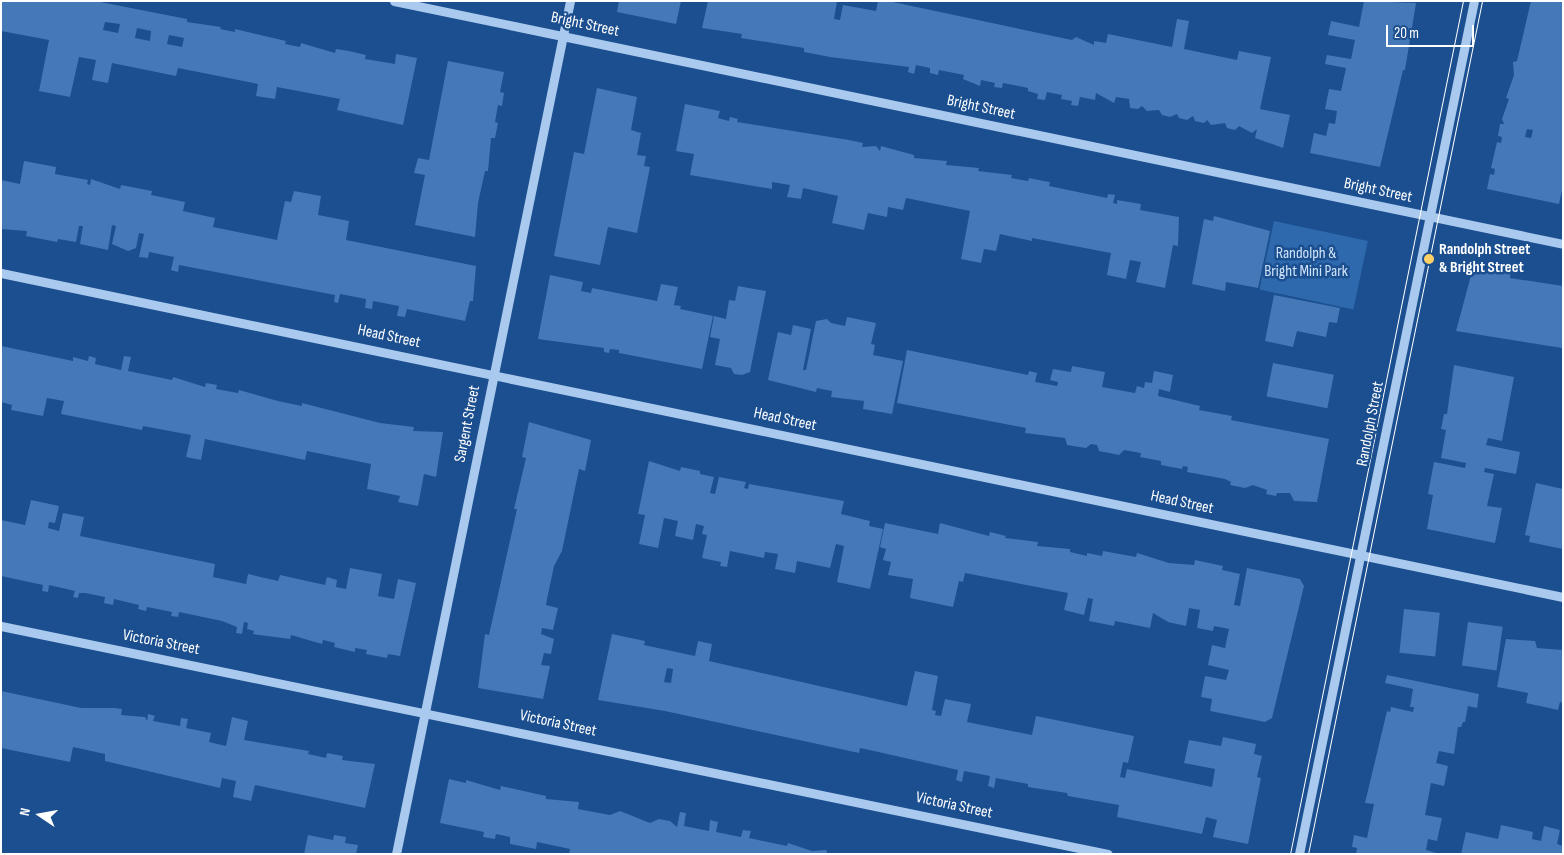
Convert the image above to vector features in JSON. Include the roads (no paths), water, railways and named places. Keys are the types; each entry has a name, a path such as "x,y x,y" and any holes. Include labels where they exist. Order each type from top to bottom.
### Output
{"street":[{"name":"Bright Street","path":"394,1 1563,244"},
{"name":"Sargent Street","path":"396,854 570,1"},
{"name":"Randolph Street","path":"1299,854 1428,217 1474,1"},
{"name":"Head Street","path":"1,273 494,374 1360,557 1563,597"},
{"name":"Victoria Street","path":"1,626 1108,854"}],"tram line":[{"path":"1290,854 1463,1"},
{"path":"1308,854 1482,1"}],"place":[{"name":"Randolph Street & Bright Street","path":"1429,259"}],"park label":[{"name":"Randolph & Bright Mini Park","path":"1306,263"}]}
